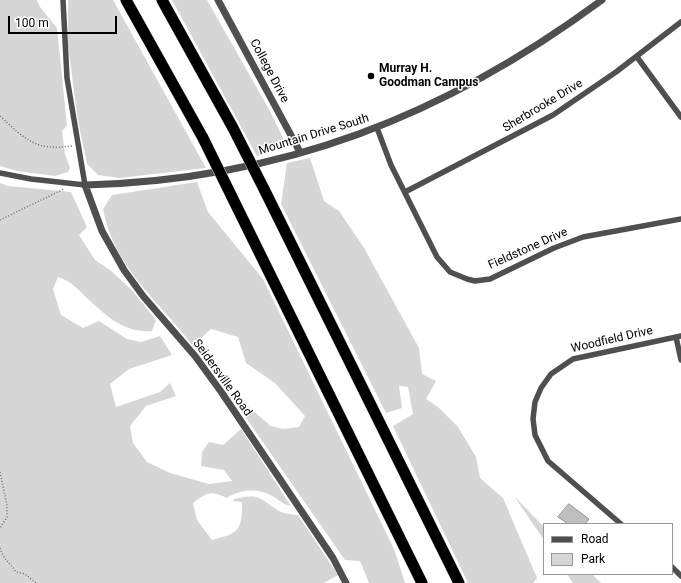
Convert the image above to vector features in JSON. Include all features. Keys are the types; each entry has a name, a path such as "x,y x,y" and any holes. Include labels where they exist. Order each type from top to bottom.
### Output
{"highway":[{"path":"126,0 203,138 422,583"},
{"path":"162,0 233,128 459,583"}],"street":[{"path":"63,0 67,78 85,184"},
{"name":"College Drive","path":"218,0 300,152"},
{"name":"Mountain Drive South","path":"0,173 67,184 138,183 199,176 246,167 300,152 377,128 437,102 476,82 552,36 602,0"},
{"name":"Sherbrooke Drive","path":"405,192 553,114 637,57 681,22"},
{"path":"637,57 681,117"},
{"name":"Fieldstone Drive","path":"377,128 405,192 432,247 443,265 456,275 475,281 497,276 568,241 681,219"},
{"name":"Seidersville Road","path":"85,184 102,231 124,270 143,296 194,356 222,393 333,558 346,583"},
{"path":"679,336 681,360"},
{"name":"Woodfield Drive","path":"620,523 548,461 535,435 533,419 536,402 541,388 551,374 574,359 679,336"},
{"path":"673,568 681,576"}],"path":[{"path":"0,116 26,140 43,147 56,148 78,145"},
{"path":"0,220 4,217 22,211 49,195 64,190 67,184"},
{"path":"0,472 8,505 7,517 0,528"},
{"path":"0,548 3,559 12,566 16,572 25,574 36,583"}],"green space":[{"path":"0,0 37,0 40,7 57,28 67,126 62,131 65,154 70,168 68,172 55,176 17,171 0,166"},
{"path":"68,0 113,0 206,168 120,178 98,175 87,164 78,121 68,46"},
{"path":"172,0 207,0 270,111 284,140 276,151 257,156"},
{"path":"310,158 324,201 339,211 364,248 419,348 422,374 436,381 426,399 438,407 458,427 476,457 480,478 503,498 537,578 533,583 468,583 393,426 413,414 408,387 399,386 402,408 386,413 281,204 287,163"},
{"path":"197,182 208,212 263,279 394,549 405,583 369,583 360,561 345,560 237,405 240,400 271,426 283,429 299,427 305,416 275,383 246,363 238,337 211,329 193,346 139,282 117,249 109,230 103,209 112,195"},
{"path":"0,183 8,186 71,192 87,227 79,235 95,260 110,270 132,290 156,320 152,331 133,329 110,318 67,281 58,277 53,289 61,315 83,328 99,321 127,339 141,342 160,336 172,355 129,369 110,384 116,407 160,392 170,383 176,396 146,406 130,426 133,443 147,462 170,473 209,484 232,481 224,470 201,466 202,452 209,442 223,445 241,429 291,506 267,493 255,491 243,491 227,498 213,493 206,494 193,503 197,520 212,540 233,533 240,525 242,502 233,501 234,499 243,497 259,498 281,512 298,515 338,575 324,583 0,583"},
{"path":"514,496 543,526 543,539"},
{"path":"568,575 593,575 601,583 573,583"}],"building":[{"path":"569,504 589,519 586,523 567,523 558,517"}],"place":[{"name":"Murray H. Goodman Campus","path":"371,76"}]}
